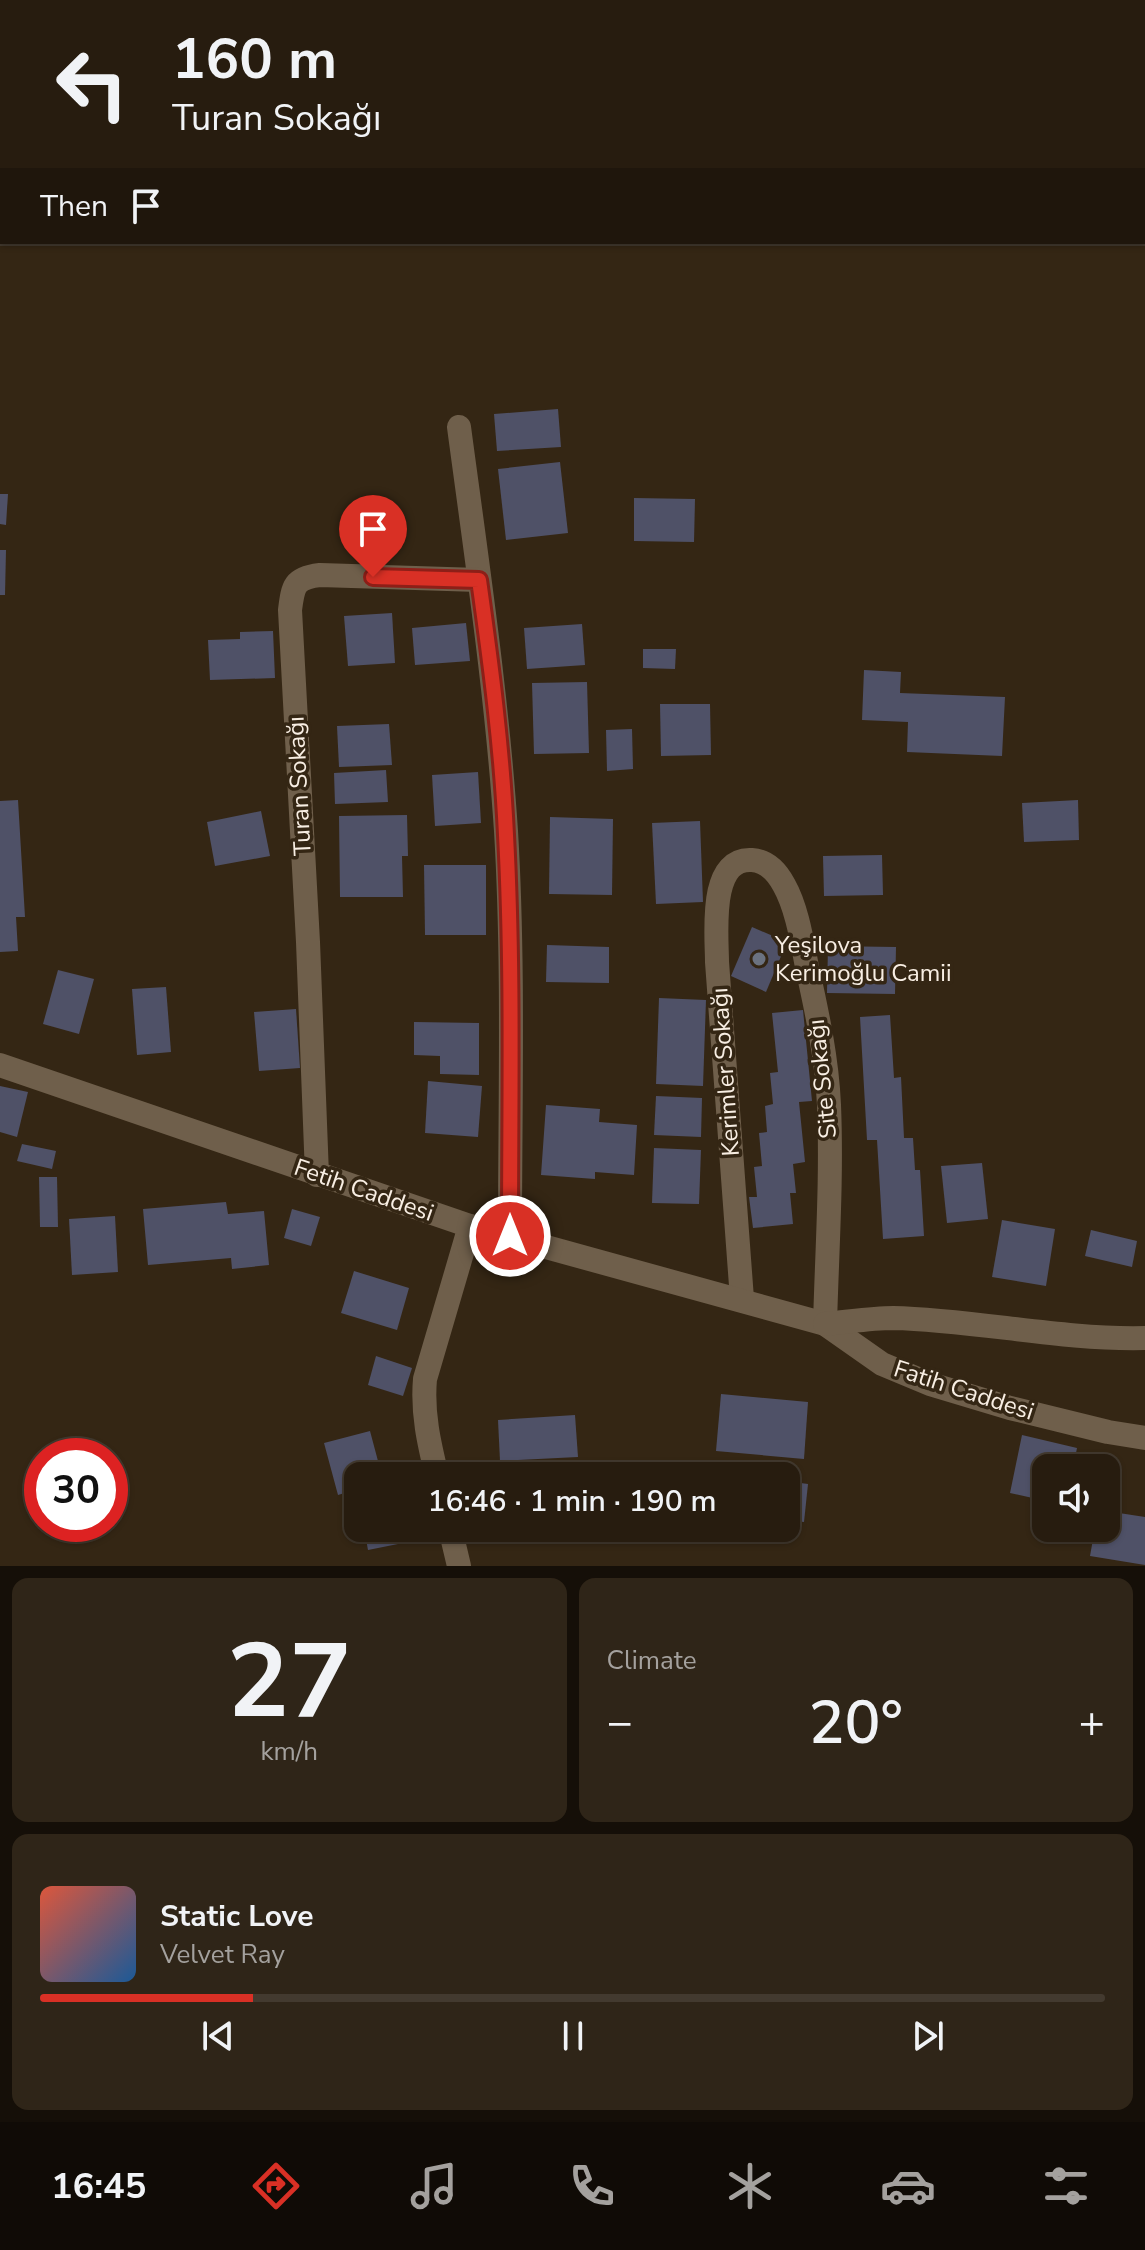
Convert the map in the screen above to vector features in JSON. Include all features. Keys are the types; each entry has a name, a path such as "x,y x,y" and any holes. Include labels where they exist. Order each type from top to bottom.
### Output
{"street":[{"path":"459,427 496,699 506,832 510,1236"},
{"name":"Turan Sokağı","path":"317,1175 290,610 292,593 297,583 305,577 320,575 479,580"},
{"name":"Kerimler Sokağı","path":"742,1299 719,989 717,916 718,892 725,874 734,864 747,859"},
{"name":"Site Sokağı","path":"747,859 762,861 785,887 808,968 823,1047 829,1102 830,1166 825,1324"},
{"name":"Fetih Caddesi","path":"0,1065 470,1226 825,1324"},
{"path":"434,1462 426,1431 423,1401 425,1379 470,1226"},
{"name":"Fatih Caddesi","path":"825,1324 889,1318 935,1320 1025,1332 1145,1338"},
{"name":"Fatih Caddesi","path":"825,1324 882,1364 930,1384 1010,1408 1145,1438"},
{"path":"453,1542 459,1566"}],"building":[{"path":"558,409 561,447 497,451 494,414"},
{"path":"560,462 568,533 506,540 498,469"},
{"path":"0,494 8,494 6,525 0,524"},
{"path":"634,498 695,499 694,542 634,541"},
{"path":"0,550 6,550 5,595 0,595"},
{"path":"392,613 395,663 348,666 344,616"},
{"path":"466,623 470,661 415,665 412,628"},
{"path":"582,624 585,665 527,669 524,628"},
{"path":"273,631 275,678 210,680 208,640 240,639 240,632"},
{"path":"643,649 676,649 675,669 643,668"},
{"path":"864,670 901,672 900,693 1005,697 1002,756 907,752 908,722 862,720"},
{"path":"587,682 589,753 534,754 532,683"},
{"path":"660,704 710,704 711,755 661,756"},
{"path":"389,724 392,765 339,767 337,726"},
{"path":"632,729 633,769 607,771 606,730"},
{"path":"386,770 388,802 335,804 334,773"},
{"path":"478,772 481,823 435,826 432,775"},
{"path":"18,800 25,917 16,917 18,951 0,952 0,801"},
{"path":"1078,800 1079,840 1024,842 1022,803"},
{"path":"261,811 270,856 215,866 207,822"},
{"path":"407,815 408,856 402,856 403,897 340,897 339,816"},
{"path":"550,817 613,819 612,895 549,894"},
{"path":"700,821 703,902 656,904 652,823"},
{"path":"882,855 883,895 824,896 823,856"},
{"path":"424,865 486,865 486,935 425,935"},
{"name":"Yeşilova Kerimoğlu Camii","path":"752,927 787,942 766,992 731,976"},
{"path":"547,945 609,947 609,983 546,982"},
{"path":"828,946 896,947 895,994 827,993"},
{"path":"58,970 94,979 79,1034 43,1024"},
{"path":"166,987 171,1052 137,1055 132,989"},
{"path":"659,998 706,1000 703,1086 656,1084"},
{"path":"296,1009 300,1068 259,1071 254,1012"},
{"path":"803,1010 812,1101 799,1102 805,1162 793,1164 796,1193 790,1193 793,1224 753,1228 749,1197 757,1197 754,1167 762,1166 759,1133 767,1132 765,1106 773,1104 770,1073 778,1072 772,1013"},
{"path":"890,1015 894,1078 901,1077 904,1138 913,1138 915,1170 920,1170 924,1236 883,1239 877,1140 867,1140 860,1017"},
{"path":"414,1022 479,1023 479,1075 440,1074 440,1056 414,1055"},
{"path":"428,1081 482,1086 478,1137 425,1133"},
{"path":"0,1086 28,1092 17,1137 0,1132"},
{"path":"656,1096 702,1098 701,1137 654,1135"},
{"path":"546,1105 600,1109 599,1122 637,1125 634,1175 595,1172 595,1179 541,1175"},
{"path":"22,1144 56,1151 52,1169 17,1161"},
{"path":"654,1148 701,1150 699,1204 652,1203"},
{"path":"982,1163 988,1219 947,1223 941,1166"},
{"path":"39,1177 57,1177 58,1227 40,1227"},
{"path":"226,1202 228,1214 264,1211 269,1265 232,1269 231,1258 148,1265 143,1209"},
{"path":"292,1209 320,1217 311,1246 284,1238"},
{"path":"115,1216 118,1272 72,1275 69,1219"},
{"path":"1002,1220 1055,1229 1046,1286 992,1277"},
{"path":"1091,1230 1137,1241 1132,1267 1085,1256"},
{"path":"354,1271 409,1288 397,1330 341,1313"},
{"path":"376,1356 412,1368 403,1396 368,1385"},
{"path":"721,1394 808,1402 804,1459 716,1451"},
{"path":"575,1415 578,1457 500,1461 498,1420"},
{"path":"370,1431 378,1462 344,1462 344,1493 338,1495 324,1443"},
{"path":"1022,1435 1077,1448 1076,1454 1032,1454 1032,1498 1010,1493"},
{"path":"800,1483 808,1484 804,1522 800,1522"},
{"path":"1120,1513 1145,1517 1145,1565 1090,1556 1092,1542 1120,1542"},
{"path":"367,1542 408,1542 368,1550"}],"place":[{"name":"Yeşilova Kerimoğlu Camii","path":"759,959"}],"route":[{"path":"373,577 479,580 496,699 506,832 510,1236"}]}
